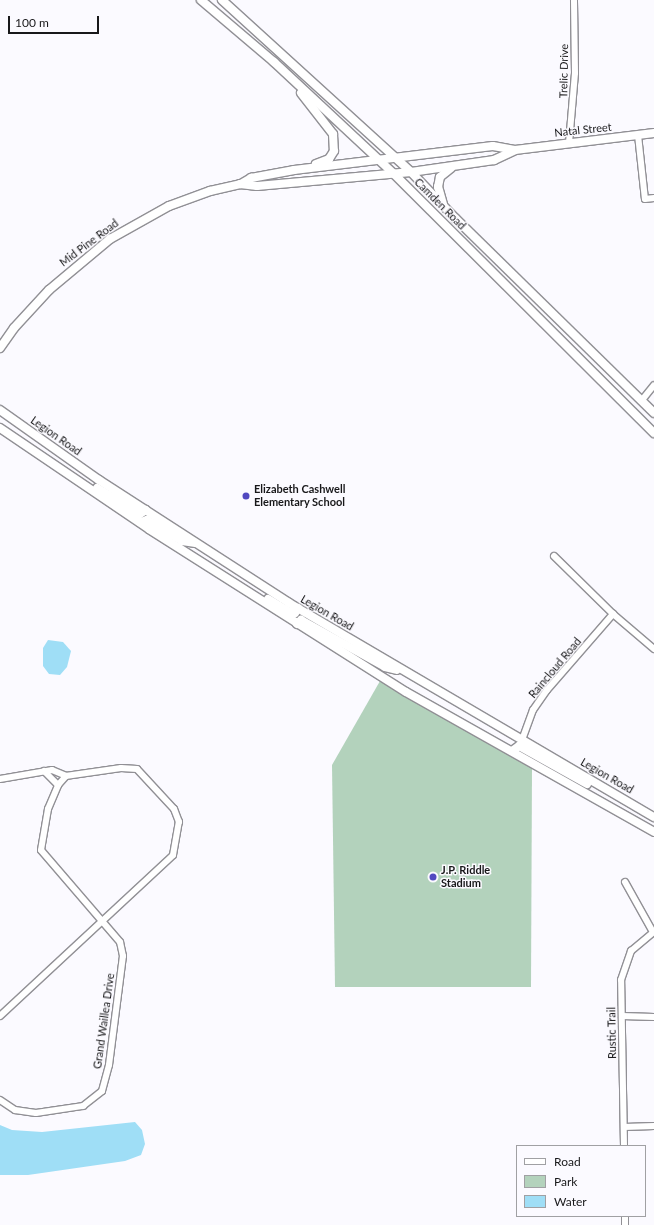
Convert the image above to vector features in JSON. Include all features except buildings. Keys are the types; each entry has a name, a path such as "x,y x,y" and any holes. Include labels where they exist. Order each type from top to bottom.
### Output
{"main road":[{"name":"Camden Road","path":"201,0 274,62 394,174 654,433"},
{"name":"Camden Road","path":"222,0 411,172 654,412"},
{"path":"274,62 333,134 334,151 329,159 294,170"},
{"name":"Natal Street","path":"380,161 493,146 515,150 654,133"},
{"name":"Natal Street","path":"394,174 494,160 515,150"},
{"name":"Mid Pine Road","path":"0,348 14,328 49,290 110,239 169,206 210,191 240,184 251,178 294,170 380,161"},
{"path":"444,206 438,187 440,177 445,171 456,166"},
{"name":"Mid Pine Road","path":"240,184 257,186 394,174"},
{"name":"Legion Road","path":"0,410 146,510 298,608 654,817"},
{"path":"0,428 204,564 406,692 654,832"},
{"path":"64,472 88,482 140,514 146,510"},
{"path":"140,522 149,521 182,541 197,543"},
{"path":"204,564 220,569 290,612 295,613 298,608"},
{"path":"297,624 301,620 385,667 410,674"},
{"path":"512,751 519,746 597,790 610,791"}],"street":[{"name":"Trelic Drive","path":"569,143 575,73 574,0"},
{"path":"638,135 645,199 654,198"},
{"path":"642,400 654,385"},
{"path":"554,556 613,614 654,649"},
{"name":"Raincloud Road","path":"522,740 533,710 547,690 613,614"},
{"path":"0,779 44,771 59,772 66,776 121,768 137,769 174,809 179,822 173,855 0,1016"},
{"path":"44,771 50,779 58,785 66,776"},
{"path":"50,779 59,772"},
{"name":"Grand Waillea Drive","path":"0,1100 15,1110 36,1113 83,1106 102,1091 109,1065 123,956 120,942 41,850 48,809 58,785"},
{"path":"625,882 654,932"},
{"name":"Rustic Trail","path":"624,1145 622,1016 623,969 631,951 654,932"},
{"path":"622,1016 654,1017"},
{"path":"624,1127 654,1126"}],"green space":[{"name":"J.P. Riddle Stadium","path":"380,681 532,766 531,987 335,987 332,765"}],"water":[{"path":"48,640 63,642 71,651 67,667 60,675 49,674 43,666 43,648"},
{"path":"135,1122 142,1130 145,1144 141,1155 125,1161 28,1175 0,1175 0,1125 12,1130 42,1132"}],"place":[{"name":"Elizabeth Cashwell Elementary School","path":"246,496"},
{"name":"J.P. Riddle Stadium","path":"433,877"}]}
